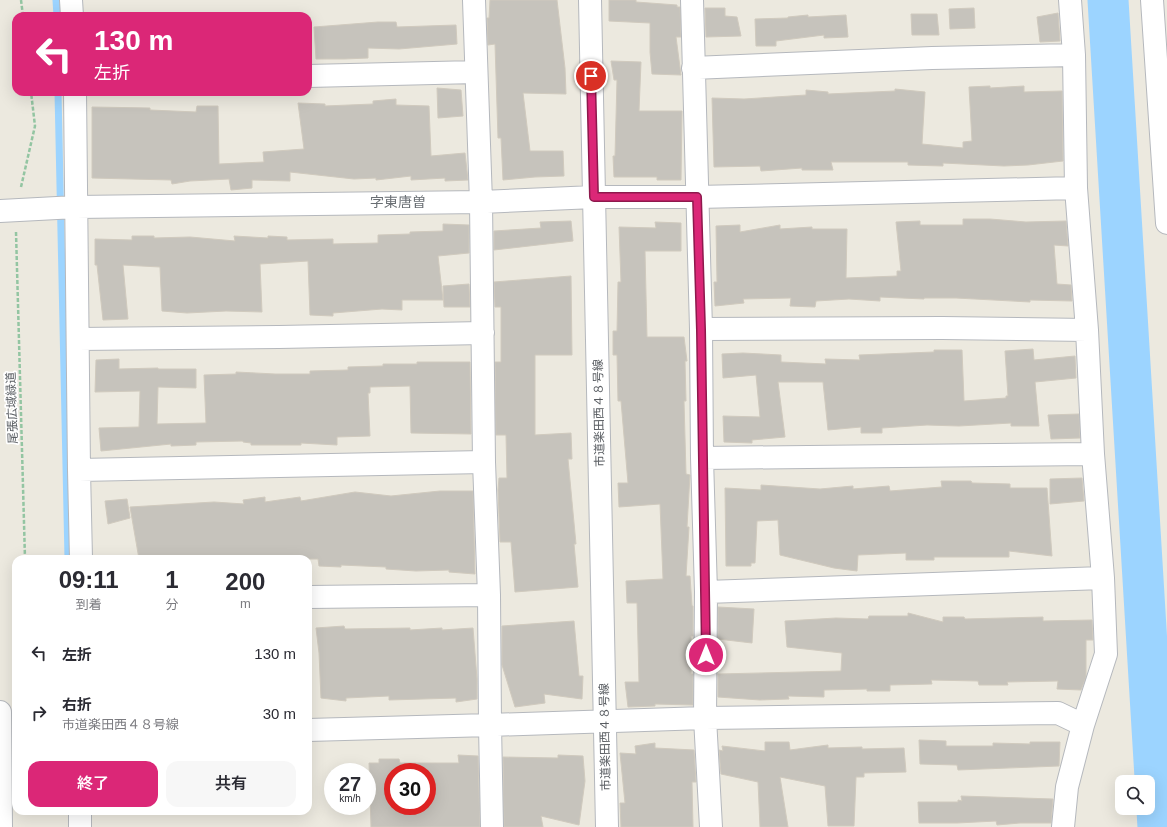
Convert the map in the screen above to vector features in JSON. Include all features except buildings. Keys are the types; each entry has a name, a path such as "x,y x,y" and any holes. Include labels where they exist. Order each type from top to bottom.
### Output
{"street":[{"path":"71,0 72,12"},
{"path":"474,0 476,72 480,132 484,462 489,595 492,827"},
{"name":"市道楽田西４８号線","path":"590,0 607,827"},
{"path":"692,0 706,592 705,718 711,827"},
{"path":"1063,827 1067,787 1083,725 1106,654 1103,578 1093,454 1087,330 1076,188 1074,55 1070,0"},
{"path":"1152,0 1167,223"},
{"path":"693,68 932,58 1074,55"},
{"path":"312,76 476,72"},
{"path":"75,96 66,208 78,339 81,555"},
{"path":"8,210 481,202 594,197 697,197 1076,188"},
{"path":"701,330 942,328 1087,330"},
{"path":"78,339 483,333"},
{"path":"702,458 1093,454"},
{"path":"79,470 484,462"},
{"path":"706,592 1103,578"},
{"path":"312,597 489,595"},
{"path":"0,712 8,734 1,827"},
{"path":"312,730 705,718 1058,713 1083,725"},
{"path":"80,815 80,827"}],"path":[{"path":"21,0 22,12"},
{"name":"尾張広域緑道","path":"25,555 8,210 35,126 31,96"}],"waterway":[{"path":"56,0 57,12"},
{"path":"1108,0 1158,827"},
{"path":"58,96 68,555"}],"district":[{"name":"字東唐曽","path":"398,202"}],"route":[{"path":"591,76 594,197 697,197 701,330 706,655"}]}
